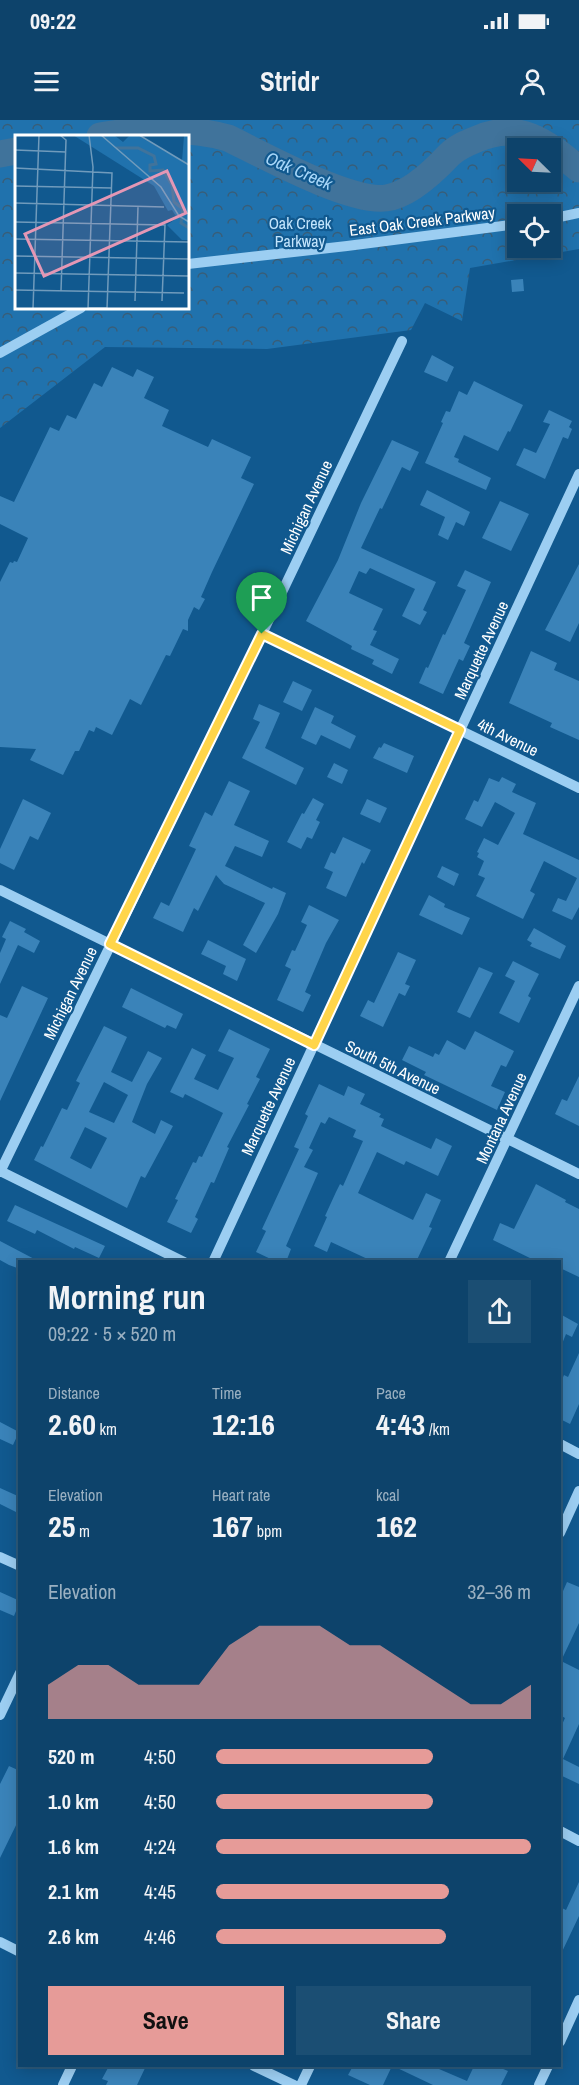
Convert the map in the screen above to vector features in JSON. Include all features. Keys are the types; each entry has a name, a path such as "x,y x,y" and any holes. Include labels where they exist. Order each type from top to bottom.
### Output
{"street":[{"path":"561,217 579,213"},
{"name":"East Oak Creek Parkway","path":"189,264 507,225"},
{"path":"0,353 79,309"},
{"name":"Michigan Avenue","path":"0,1172 262,634 402,340"},
{"name":"Marquette Avenue","path":"214,1260 579,474"},
{"name":"4th Avenue","path":"262,634 579,788"},
{"name":"South 5th Avenue","path":"0,890 579,1174"},
{"name":"Montana Avenue","path":"450,1260 579,986"},
{"path":"0,1172 180,1260"},
{"path":"561,1445 579,1454"},
{"path":"561,1531 579,1491"},
{"path":"0,1557 18,1565"},
{"path":"0,1715 18,1677"},
{"path":"561,1832 579,1841"},
{"path":"0,1942 18,1951"},
{"path":"561,2040 579,2000"},
{"path":"63,2085 72,2067"},
{"path":"256,2067 294,2085"},
{"path":"301,2085 310,2067"},
{"path":"539,2085 548,2067"}],"green space":[{"name":"Oak Creek Parkway","path":"0,120 579,120 579,249 561,252 561,204 507,204 507,258 527,258 470,268 462,321 425,303 411,330 267,349 105,347 0,428"}],"building":[{"path":"523,279 524,291 512,292 511,280"},
{"path":"432,355 454,367 447,382 424,372"},
{"path":"112,367 133,377 137,369 154,377 144,398 169,410 162,426 208,447 212,439 251,457 241,478 254,484 201,597 205,599 199,610 194,607 188,620 188,631 183,629 170,656 166,655 141,705 130,699 112,735 96,727 94,732 89,730 79,751 75,751 63,775 30,760 36,749 0,747 0,582 10,562 17,562 28,538 0,524 0,496 14,502 50,427 59,431 67,415 76,419 94,383 102,387"},
{"path":"474,381 523,405 498,451 464,435 454,457 459,459 458,462 491,478 486,490 425,463 446,411 450,412 459,391 467,395"},
{"path":"549,410 572,421 569,427 572,429 568,439 563,437 545,479 516,465 524,448 536,453 550,424 543,422"},
{"path":"392,440 419,452 410,471 402,467 361,548 436,582 423,610 427,612 420,625 402,616 415,589 370,568 366,574 359,571 349,593 383,609 373,630 377,631 370,645 399,659 392,674 372,664 374,660 351,649 352,646 306,621 338,560 361,503"},
{"path":"427,490 470,512 464,526 456,522 448,540 438,535 445,517 420,505"},
{"path":"500,501 529,514 511,551 482,538"},
{"path":"579,564 579,623 570,642 545,630"},
{"path":"465,570 491,582 464,643 470,646 463,661 459,659 443,694 419,683 466,590 457,586"},
{"path":"531,651 557,663 554,670 579,681 579,740 550,727 552,723 509,703"},
{"path":"293,681 312,690 302,711 283,702"},
{"path":"259,704 280,713 265,748 304,768 296,785 242,758 260,722 253,719"},
{"path":"315,707 334,716 331,723 356,736 350,749 321,735 316,745 301,738"},
{"path":"384,743 414,756 407,773 373,758"},
{"path":"334,763 348,770 342,784 327,777"},
{"path":"502,777 516,784 512,792 536,803 523,834 579,860 579,907 572,920 552,911 558,898 566,901 577,878 544,861 530,891 535,894 523,919 476,896 485,878 478,875 484,861 477,857 479,853 477,852 484,838 498,845 515,813 495,802 482,827 465,819 474,800 478,802 489,778 499,782"},
{"path":"229,781 250,791 234,825 269,841 262,857 235,846 225,866 272,889 273,887 286,893 278,914 256,953 243,945 265,903 224,884 216,875 198,911 194,908 183,932 153,918 161,902 169,906 196,849 189,846 205,812 212,816"},
{"path":"313,798 324,804 316,820 320,822 312,839 307,837 301,849 287,842 302,813 304,814"},
{"path":"23,799 51,813 38,840 30,836 14,870 0,863 0,849"},
{"path":"367,799 387,808 380,823 360,814"},
{"path":"343,837 371,850 364,864 362,862 346,897 326,888 333,872 324,868 331,852 335,854"},
{"path":"442,866 459,874 454,886 437,877"},
{"path":"429,895 445,904 444,907 470,918 462,935 419,915"},
{"path":"309,905 339,920 326,943 305,992 311,995 303,1012 277,1000 291,969 285,966 307,925 301,922"},
{"path":"10,921 26,929 24,932 40,941 34,953 18,945 0,984 0,953 6,939 2,937"},
{"path":"534,928 566,946 560,959 530,946 532,943 527,940"},
{"path":"208,940 246,959 237,981 223,974 226,966 201,954"},
{"path":"398,952 416,960 405,984 410,986 405,996 399,993 383,1027 360,1016 368,1000 374,1003"},
{"path":"513,961 539,974 528,996 531,998 519,1023 499,1013 515,981 505,976"},
{"path":"479,967 493,973 470,1018 457,1012"},
{"path":"22,986 48,998 0,1101 0,1015 7,1018"},
{"path":"131,988 183,1014 176,1029 167,1025 165,1028 122,1007"},
{"path":"104,1026 127,1037 111,1072 132,1082 148,1051 162,1058 147,1084 132,1122 155,1134 161,1120 173,1126 145,1178 141,1176 127,1208 34,1160 62,1108 67,1110 80,1083 76,1081","holes":["104,1082 128,1095 114,1123 89,1112","85,1127 107,1138 91,1169 70,1158"]},
{"path":"229,1029 270,1049 256,1077 260,1079 247,1104 249,1105 227,1147 229,1148 214,1183 211,1182 195,1217 198,1219 191,1233 167,1222 178,1200 175,1199 193,1162 196,1163 199,1156 202,1157 223,1113 185,1094 183,1098 170,1092 192,1048 206,1055 194,1079 218,1090 234,1058 218,1051"},
{"path":"475,1031 514,1051 506,1067 501,1065 491,1086 505,1092 497,1110 424,1075 426,1072 402,1060 409,1046 433,1057 435,1053 439,1055 447,1040 465,1050"},
{"path":"579,1076 579,1126 555,1114 562,1099 567,1101"},
{"path":"319,1084 344,1096 348,1086 365,1094 360,1104 381,1114 379,1117 384,1119 381,1126 431,1149 436,1138 452,1146 438,1176 406,1161 404,1165 377,1152 358,1193 413,1220 426,1193 441,1200 429,1227 432,1228 417,1260 370,1260 331,1242 327,1252 314,1246 336,1192 340,1184 343,1186 363,1141 353,1137 356,1130 329,1117 325,1124 321,1122 309,1148 313,1150 304,1167 318,1173 286,1246 291,1249 287,1260 273,1260 256,1252 266,1231 262,1229 299,1149 294,1147 308,1116 305,1114"},
{"path":"536,1184 579,1209 579,1277 561,1268 561,1260 534,1260 493,1240 500,1223 514,1229"},
{"path":"15,1205 105,1246 99,1258 75,1247 74,1249 37,1230 35,1234 7,1221"},
{"path":"0,1241 36,1260 18,1260 18,1268 0,1260"},
{"path":"561,1315 578,1324 572,1337 566,1334 561,1346"},
{"path":"579,1353 579,1404 570,1424 561,1420 561,1382 564,1375 568,1377"},
{"path":"0,1422 18,1431 13,1445 0,1439"},
{"path":"0,1488 18,1496 18,1513 0,1504"},
{"path":"567,1582 579,1587 579,1623 561,1661 561,1596"},
{"path":"0,1592 18,1600 14,1616 0,1610"},
{"path":"561,1661 579,1670 579,1724 563,1759 579,1767 579,1784 561,1775 561,1727 565,1718 561,1716"},
{"path":"9,1766 18,1770 18,1821 0,1858 0,1784"},
{"path":"579,1882 579,1916 561,1954 561,1908 566,1910"},
{"path":"108,2067 146,2067 137,2085 106,2085 108,2081 102,2079"},
{"path":"352,2067 392,2067 383,2085 370,2085 348,2075"},
{"path":"395,2067 434,2067 467,2081 474,2067 498,2067 508,2071 501,2085 433,2085"}],"waterway":[{"name":"Oak Creek","path":"108,135 165,130 213,134 228,138 329,186 370,198 386,198 403,192 429,175 455,150 492,134 507,132 532,137 556,151 579,169"},
{"name":"Oak Creek","path":"0,154 15,151"}],"route":[{"path":"262,634 460,730 314,1045 110,944 262,634"}]}
